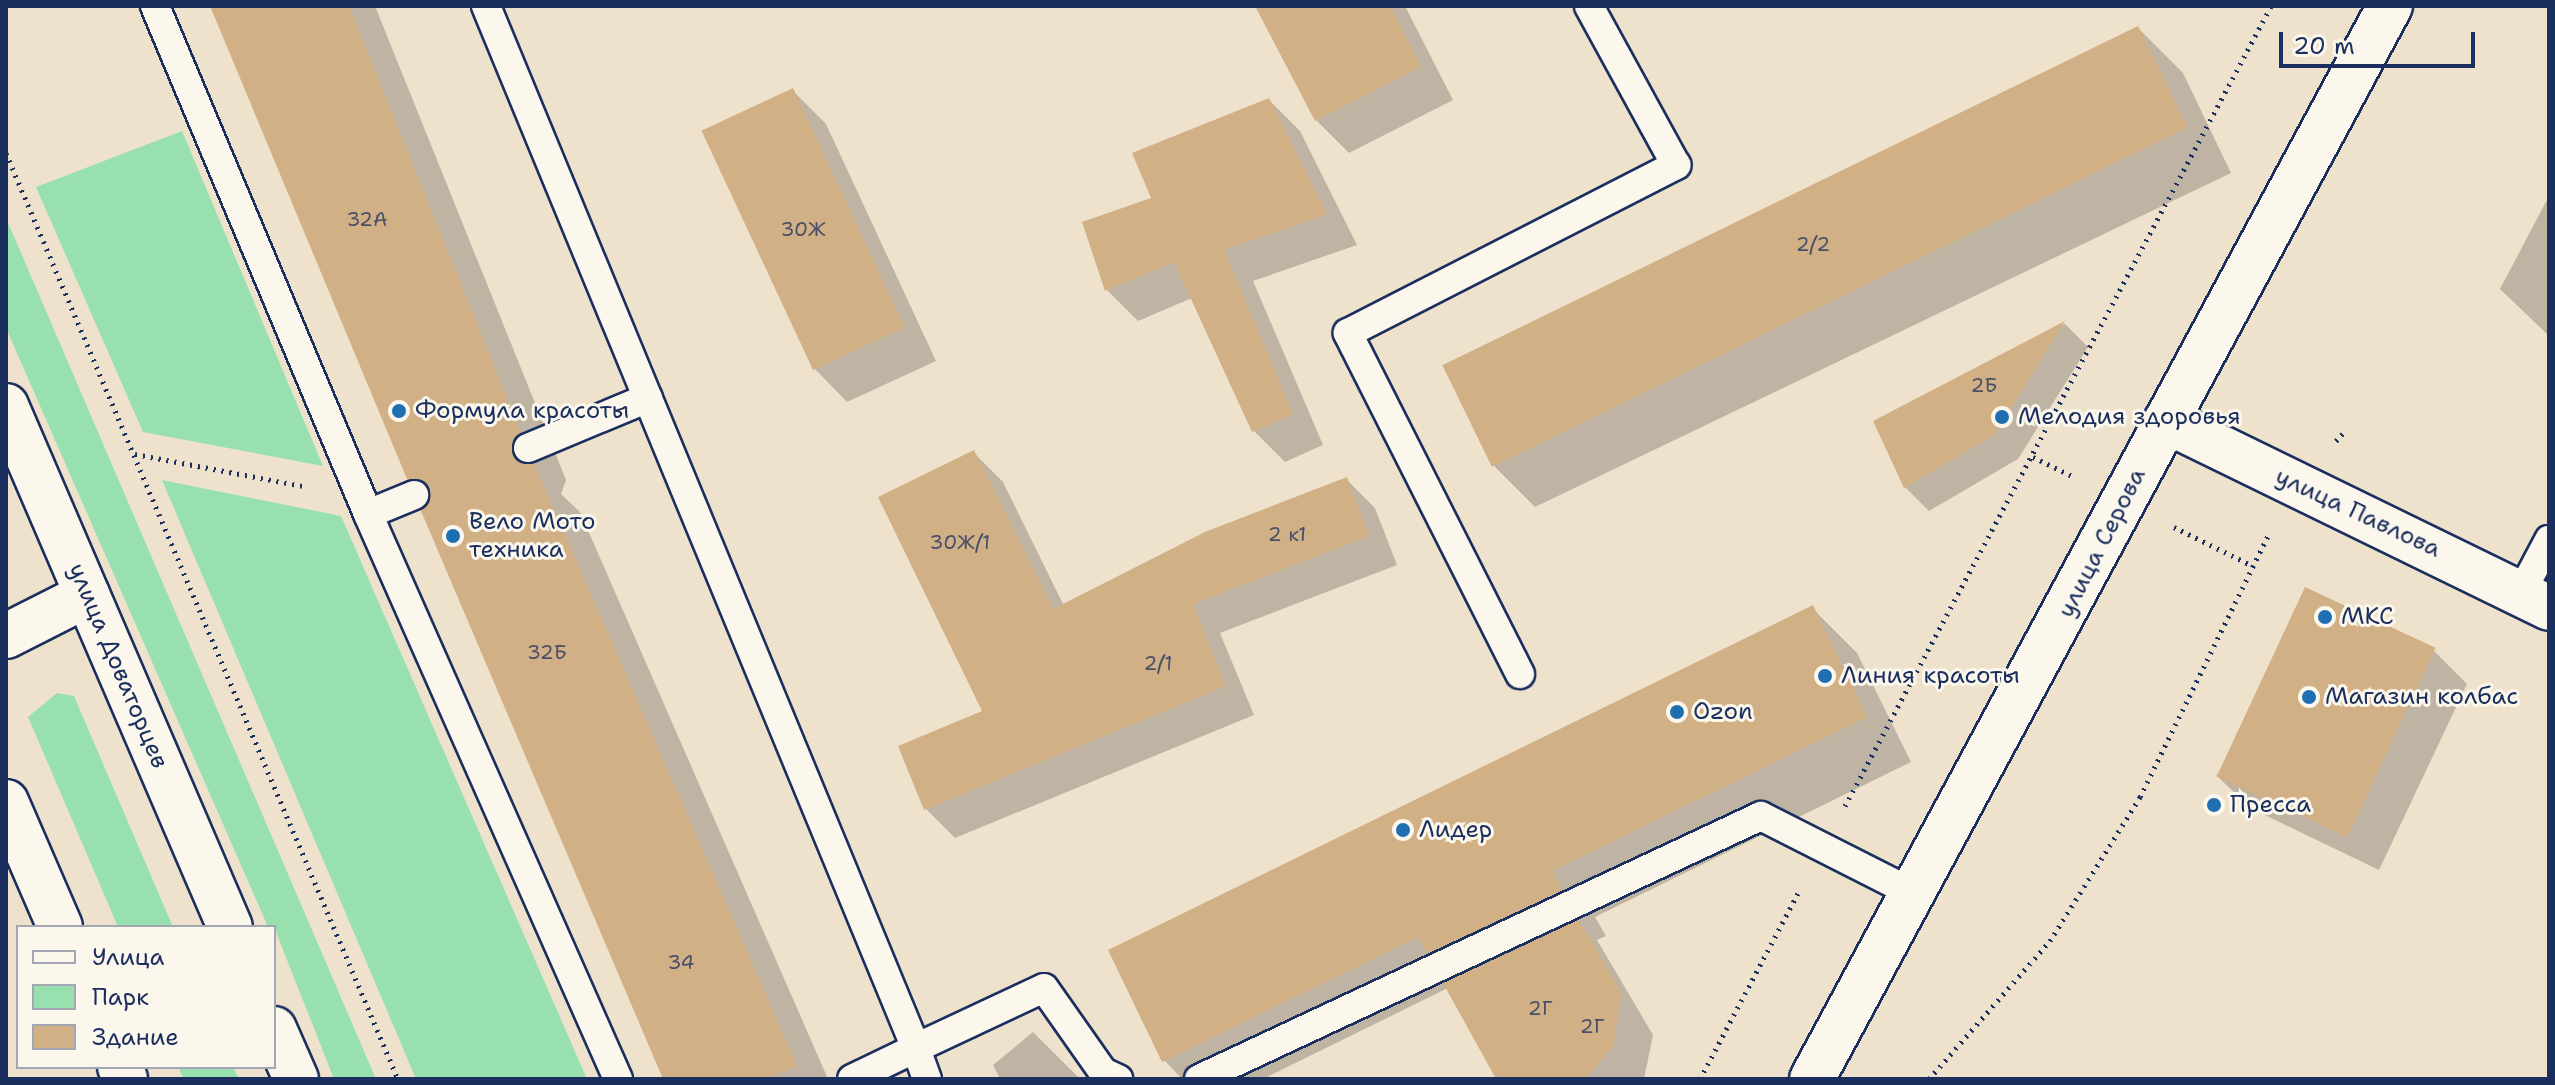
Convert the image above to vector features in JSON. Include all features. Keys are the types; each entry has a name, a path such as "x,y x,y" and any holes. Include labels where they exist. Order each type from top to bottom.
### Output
{"main road":[{"name":"улица Серова","path":"1812,1079 2390,6"},
{"name":"улица Доваторцев","path":"6,406 229,925"},
{"name":"улица Павлова","path":"2166,421 2536,600"},
{"path":"6,636 87,595"},
{"path":"6,802 59,925"},
{"path":"276,1034 296,1079"}],"lane":[{"path":"155,6 364,505 618,1079"},
{"path":"486,6 927,1079"},
{"path":"1520,674 1348,333 1676,165 1589,6"},
{"path":"528,448 648,398"},
{"path":"364,505 414,495"},
{"path":"2536,600 2549,540"},
{"path":"1199,1079 1761,816 1913,893"},
{"path":"852,1079 1044,988 1103,1072 1118,1079"}],"path":[{"path":"1700,1079 2271,6"},
{"path":"6,153 398,1079"},
{"path":"1929,1079 2050,941 2140,797 2294,482 2346,430"},
{"path":"134,454 364,505"}],"green space":[{"path":"182,131 323,466 143,432 36,187"},
{"path":"6,218 376,1079 334,1079 276,932 276,925 267,925 6,328"},
{"path":"162,480 341,516 587,1079 416,1079"},
{"path":"57,693 74,696 172,925 117,925 28,717"},
{"path":"179,1069 234,1069 239,1079 184,1079"}],"building":[{"path":"210,6 349,6 521,433 513,455 534,464 797,1066 766,1079 663,1079 421,511 430,489 407,479"},
{"path":"1255,6 1390,6 1421,67 1315,121"},
{"path":"2138,26 2188,128 1492,467 1442,365"},
{"path":"793,88 905,327 813,370 701,131"},
{"path":"1269,98 1327,214 1224,250 1293,414 1252,432 1174,262 1105,291 1082,222 1151,198 1132,153"},
{"path":"2065,321 1994,435 1904,488 1873,421"},
{"path":"974,450 1053,609 1205,532 1347,477 1369,536 1193,604 1226,686 924,810 898,746 982,711 878,497"},
{"path":"2305,587 2436,648 2347,837 2217,776"},
{"path":"1813,605 1867,717 1552,871 1562,890 1427,954 1418,937 1162,1062 1108,950"},
{"path":"1579,920 1621,992 1614,1045 1585,1079 1496,1079 1443,983"}],"place":[{"name":"Формула красоты","path":"399,411"},
{"name":"Мелодия здоровья","path":"2002,417"},
{"name":"Вело Мото техника","path":"453,536"},
{"name":"МКС","path":"2325,617"},
{"name":"Линия красоты","path":"1825,676"},
{"name":"Магазин колбас","path":"2309,697"},
{"name":"Ozon","path":"1677,712"},
{"name":"Пресса","path":"2214,805"},
{"name":"Лидер","path":"1403,830"}]}
